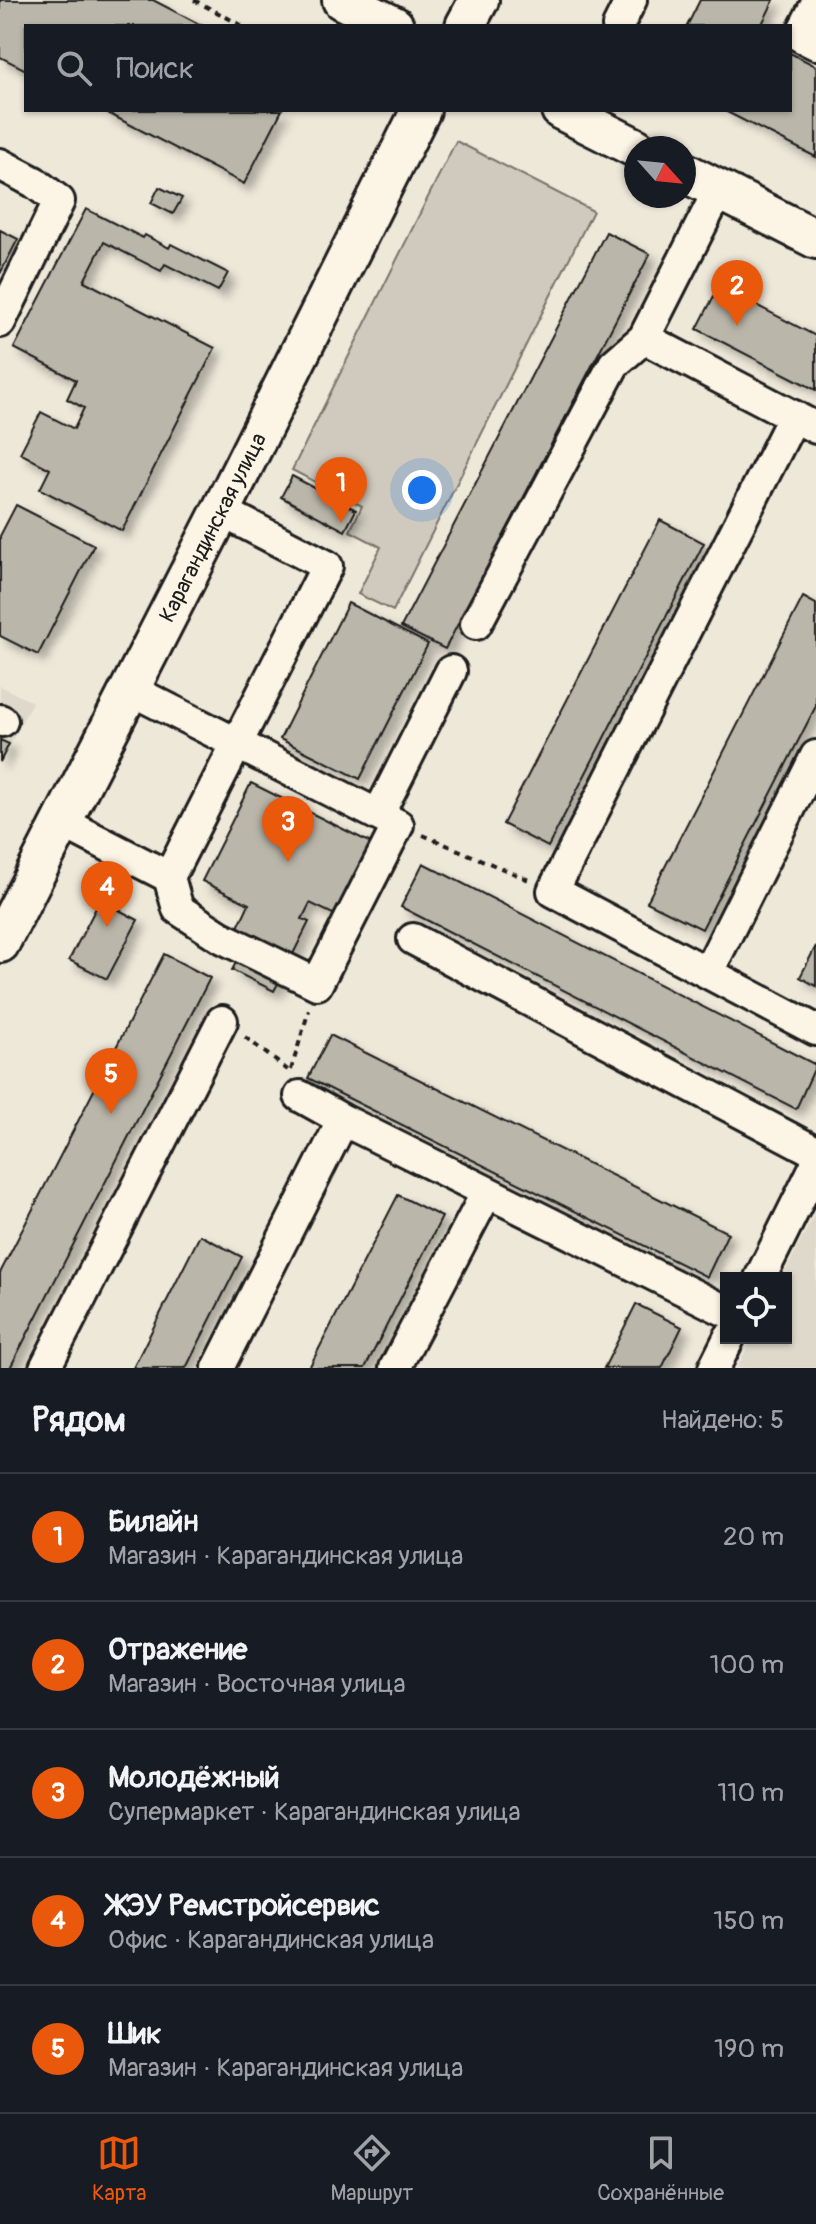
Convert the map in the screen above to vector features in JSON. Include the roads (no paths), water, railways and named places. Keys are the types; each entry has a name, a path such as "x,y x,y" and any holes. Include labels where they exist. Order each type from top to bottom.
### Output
{"main road":[{"path":"342,0 390,24"},
{"path":"466,24 479,0"},
{"name":"Карагандинская улица","path":"0,943 420,112"},
{"path":"565,112 624,142"},
{"path":"696,178 816,239"}],"street":[{"path":"619,24 631,0"},
{"path":"816,5 800,36 816,44"},
{"path":"0,164 34,182 59,201 0,322"},
{"path":"476,624 614,364 644,338 719,190"},
{"path":"644,338 805,422 553,891 816,1030"},
{"path":"221,511 327,566 169,877 178,909 221,937 317,984 451,671"},
{"path":"129,689 388,820"},
{"path":"708,972 816,756"},
{"path":"62,822 169,877"},
{"path":"413,939 816,1152"},
{"path":"45,1368 222,1021"},
{"path":"300,1096 720,1308"},
{"path":"218,1368 343,1120"},
{"path":"763,1272 816,1165"},
{"path":"395,1368 487,1192"},
{"path":"714,1368 726,1344"}],"place":[{"name":"Отражение","path":"737,326"},
{"name":"Билайн","path":"341,523"},
{"name":"Молодёжный","path":"288,862"},
{"name":"ЖЭУ Ремстройсервис","path":"107,927"},
{"name":"Шик","path":"111,1114"}]}
